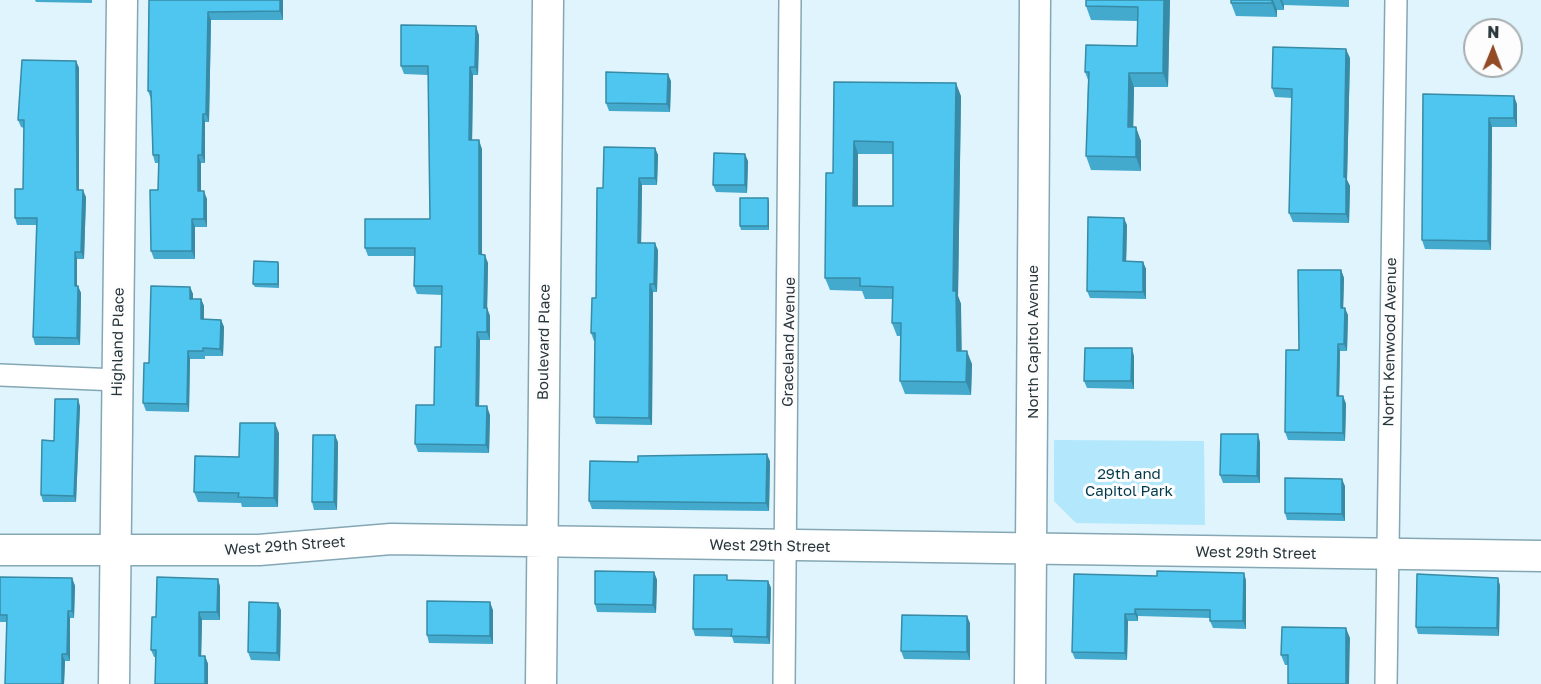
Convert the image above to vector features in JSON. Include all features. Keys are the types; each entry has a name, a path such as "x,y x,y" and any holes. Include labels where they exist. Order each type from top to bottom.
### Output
{"main road":[{"name":"Highland Place","path":"114,684 122,0"},
{"name":"Boulevard Place","path":"541,684 548,0"},
{"name":"North Capitol Avenue","path":"1030,684 1035,0"},
{"name":"West 29th Street","path":"0,550 259,550 390,539 542,544 1541,556"}],"street":[{"name":"Graceland Avenue","path":"784,684 790,0"},
{"name":"North Kenwood Avenue","path":"1386,684 1396,0"},
{"path":"0,375 117,380"}],"green space":[{"name":"29th and Capitol Park","path":"1054,440 1204,441 1205,525 1076,523 1054,501"}],"building":[{"path":"149,0 280,0 280,11 208,12 206,114 203,114 202,155 198,155 198,191 204,191 204,219 192,219 192,251 151,251 150,190 158,190 159,155 153,155 151,91 148,91"},
{"path":"1086,0 1164,0 1163,73 1129,73 1128,127 1136,127 1136,157 1086,156 1089,72 1085,72 1086,45 1137,46 1138,7 1086,6"},
{"path":"1231,0 1272,0 1272,3 1231,3"},
{"path":"401,25 476,26 475,67 470,67 469,140 479,140 479,254 485,255 484,308 487,308 487,332 477,332 476,406 487,406 486,445 415,444 416,405 434,405 435,347 441,347 442,286 414,286 415,248 365,248 365,219 430,219 428,66 401,66"},
{"path":"1273,47 1346,49 1344,177 1346,177 1346,214 1289,213 1292,89 1272,88"},
{"path":"22,60 76,61 77,190 83,190 81,252 75,252 75,286 78,286 77,338 33,337 37,218 15,218 15,189 23,189 24,120 18,120"},
{"path":"606,72 668,74 667,104 606,103"},
{"path":"834,82 956,83 953,291 956,291 957,351 967,351 966,382 900,381 901,323 892,323 893,287 860,286 860,278 825,278 826,173 833,173","holes":["854,141 893,142 893,206 853,206"]},
{"path":"1423,94 1514,96 1514,118 1489,118 1488,241 1422,240"},
{"path":"604,147 655,148 655,178 639,178 638,243 655,243 654,284 650,284 649,418 594,417 595,333 591,333 592,298 596,298 597,188 603,188"},
{"path":"714,153 745,154 745,185 713,185"},
{"path":"740,198 768,198 768,226 740,226"},
{"path":"1088,217 1124,218 1123,261 1143,262 1143,292 1087,291"},
{"path":"254,261 278,262 278,284 253,284"},
{"path":"1298,270 1341,270 1341,308 1345,308 1344,344 1338,344 1337,396 1343,396 1343,433 1285,432 1286,350 1299,350"},
{"path":"151,286 190,287 190,299 201,299 201,319 221,320 220,349 203,348 203,351 188,351 187,404 143,403 144,363 149,363"},
{"path":"1085,348 1132,348 1131,381 1084,381"},
{"path":"55,399 78,399 74,496 41,495 42,440 54,441"},
{"path":"240,423 275,423 274,498 238,497 239,493 194,492 195,456 239,457"},
{"path":"1221,434 1258,434 1257,476 1220,475"},
{"path":"313,435 335,435 334,502 312,502"},
{"path":"767,454 766,503 589,501 590,461 638,462 638,456"},
{"path":"1285,478 1342,479 1342,514 1285,513"},
{"path":"595,571 654,572 653,605 595,604"},
{"path":"1157,571 1244,573 1243,621 1210,621 1210,610 1135,609 1135,614 1125,614 1125,653 1072,652 1074,574 1157,576"},
{"path":"1417,574 1498,578 1497,628 1416,627"},
{"path":"694,575 727,575 727,580 768,581 767,637 731,636 732,629 693,629"},
{"path":"0,577 72,578 72,611 68,611 67,654 62,654 62,684 5,684 7,615 0,615"},
{"path":"157,577 218,579 217,612 199,612 199,656 205,656 205,684 155,684 156,650 151,650 152,617 156,617"},
{"path":"427,601 490,602 490,636 427,635"},
{"path":"249,602 278,603 277,653 248,652"},
{"path":"902,615 967,616 967,652 901,651"},
{"path":"1282,627 1346,628 1346,684 1288,684 1288,655 1281,655"}]}
